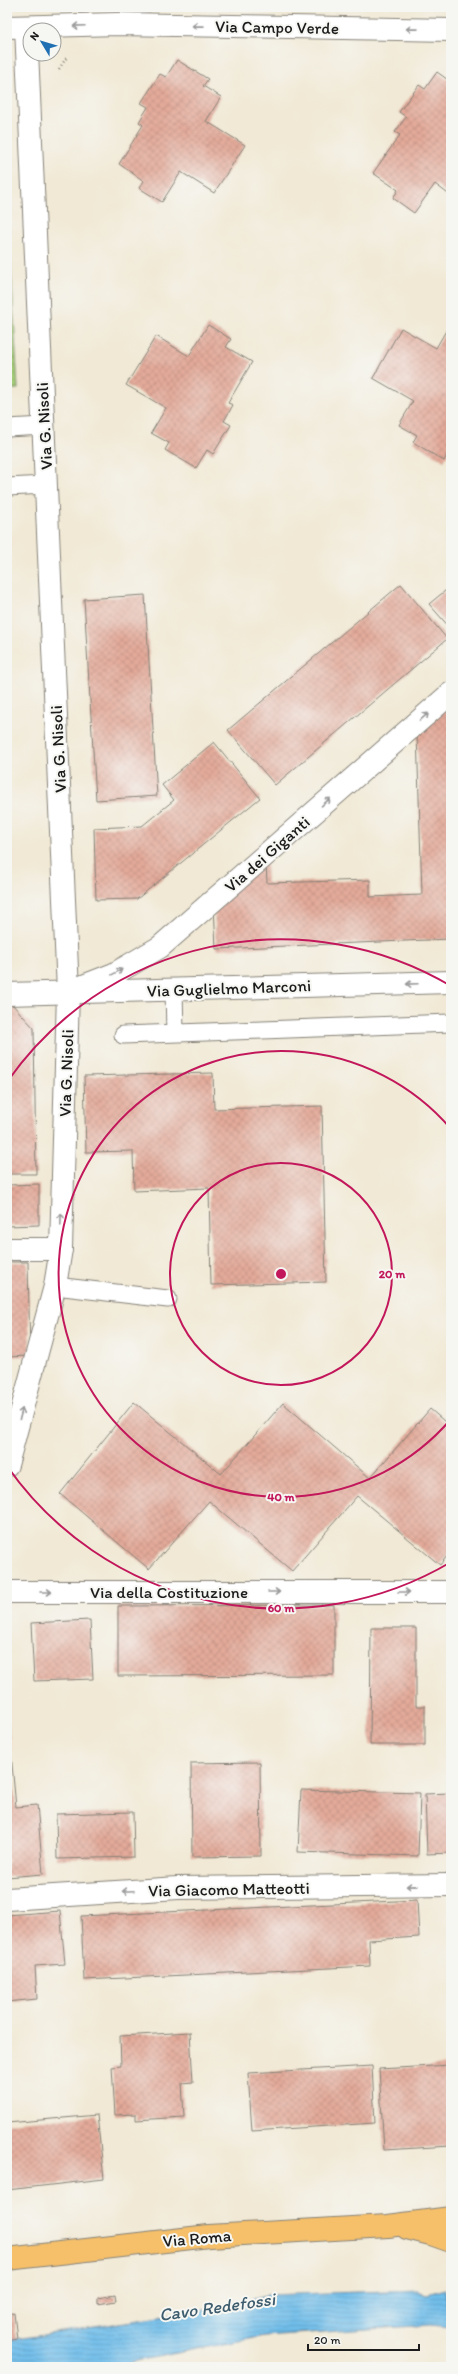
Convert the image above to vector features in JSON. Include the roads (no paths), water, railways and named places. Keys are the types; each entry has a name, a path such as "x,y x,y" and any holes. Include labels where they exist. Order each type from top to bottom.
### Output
{"main road":[{"name":"Via Roma","path":"7,2259 209,2236 388,2226 451,2218"},
{"name":"Via Roma","path":"388,2226 431,2234 451,2241"}],"street":[{"name":"Via Campo Verde","path":"17,27 118,24 451,30"},
{"name":"Via G. Nisoli","path":"7,1465 55,1286 60,1249 68,992 44,426 17,27"},
{"name":"Via dei Giganti","path":"68,992 114,974 160,947 451,693"},
{"name":"Via Guglielmo Marconi","path":"7,994 451,982"},
{"path":"7,1249 60,1249"},
{"name":"Via della Costituzione","path":"7,1592 451,1592"},
{"name":"Via Giacomo Matteotti","path":"7,1899 178,1888 451,1886"}],"lane":[{"path":"7,428 44,426"},
{"path":"7,487 46,485"},
{"path":"174,990 175,1032"},
{"path":"124,1035 451,1023"},
{"path":"55,1286 168,1299"}],"water":[{"name":"Cavo Redefossi","path":"445,2289 451,2327 430,2325 264,2336 105,2367 7,2367 7,2341 17,2339 191,2312 268,2295 419,2290 427,2294"}]}
